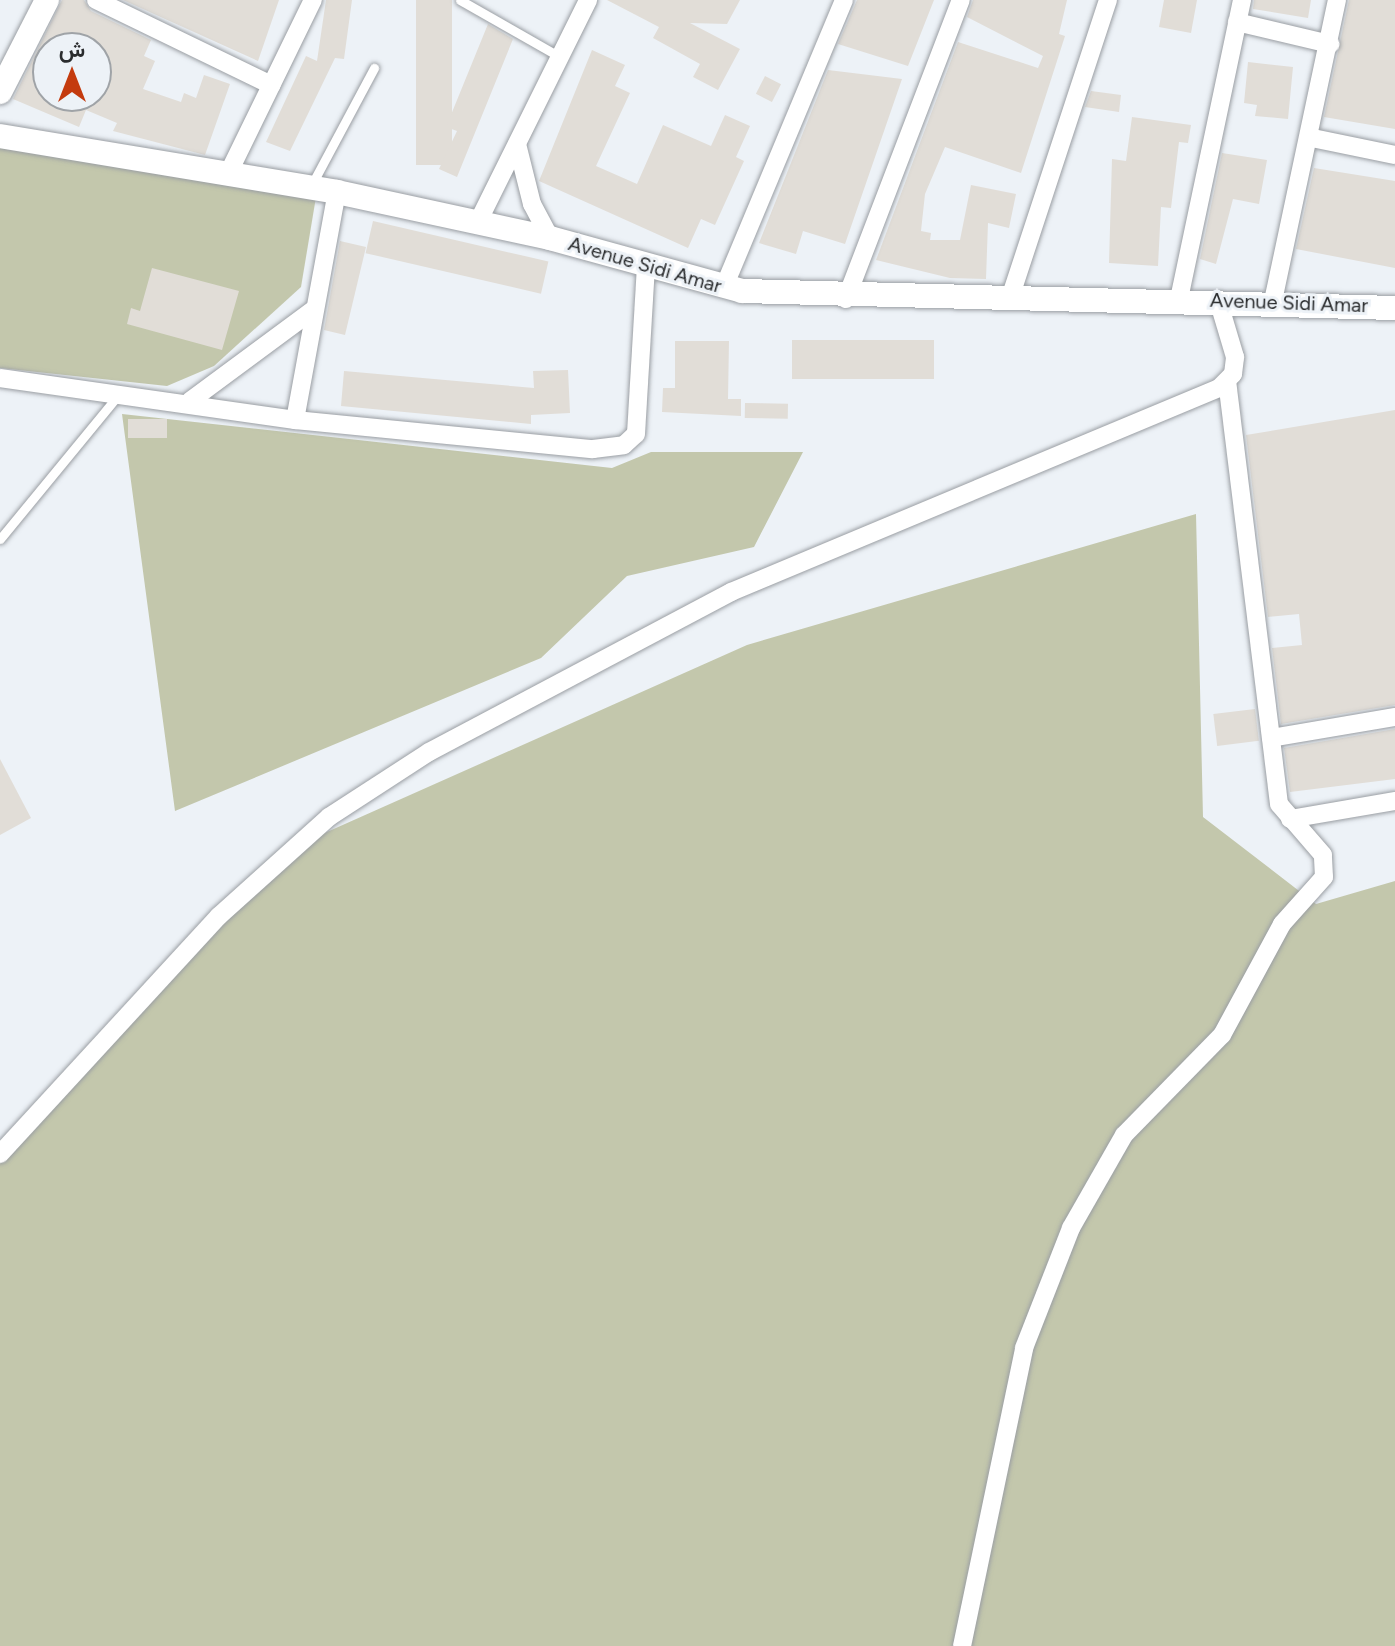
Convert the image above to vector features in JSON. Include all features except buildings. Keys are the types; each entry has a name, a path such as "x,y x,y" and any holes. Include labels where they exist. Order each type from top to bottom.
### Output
{"street":[{"path":"0,92 47,0"},
{"path":"96,0 271,85"},
{"path":"227,176 313,0"},
{"path":"478,222 588,0"},
{"path":"724,287 844,0"},
{"path":"846,299 961,0"},
{"path":"1010,298 1108,0"},
{"path":"1179,299 1242,0"},
{"path":"1273,301 1312,138 1337,0"},
{"path":"1237,22 1330,44"},
{"name":"Avenue Sidi Amar","path":"0,136 337,192 550,238 724,287 846,299 1179,299 1395,308"},
{"path":"1312,138 1395,155"},
{"path":"517,144 550,238"},
{"path":"295,420 337,192"},
{"path":"0,378 190,401 295,420 593,449 624,445 636,434 646,267"},
{"path":"962,1646 1001,1442 1044,1293 1124,1135 1222,1035 1282,924 1324,877 1323,855 1279,804 1227,382 1235,357 1218,300"},
{"path":"190,401 313,310"},
{"path":"0,1154 283,854 429,752 765,576 959,502 1227,382"},
{"path":"1271,738 1395,717"},
{"path":"1290,819 1395,801"}],"lane":[{"path":"460,0 560,57"},
{"path":"309,189 374,68"},
{"path":"0,539 119,394"}],"green space":[{"path":"0,146 316,197 301,287 214,366 167,386 0,368"},
{"path":"122,414 612,468 651,452 803,452 754,547 627,576 541,658 175,811"},
{"path":"1196,514 1203,817 1316,904 1395,881 1395,1646 0,1646 0,1158 282,852 747,645"}]}
